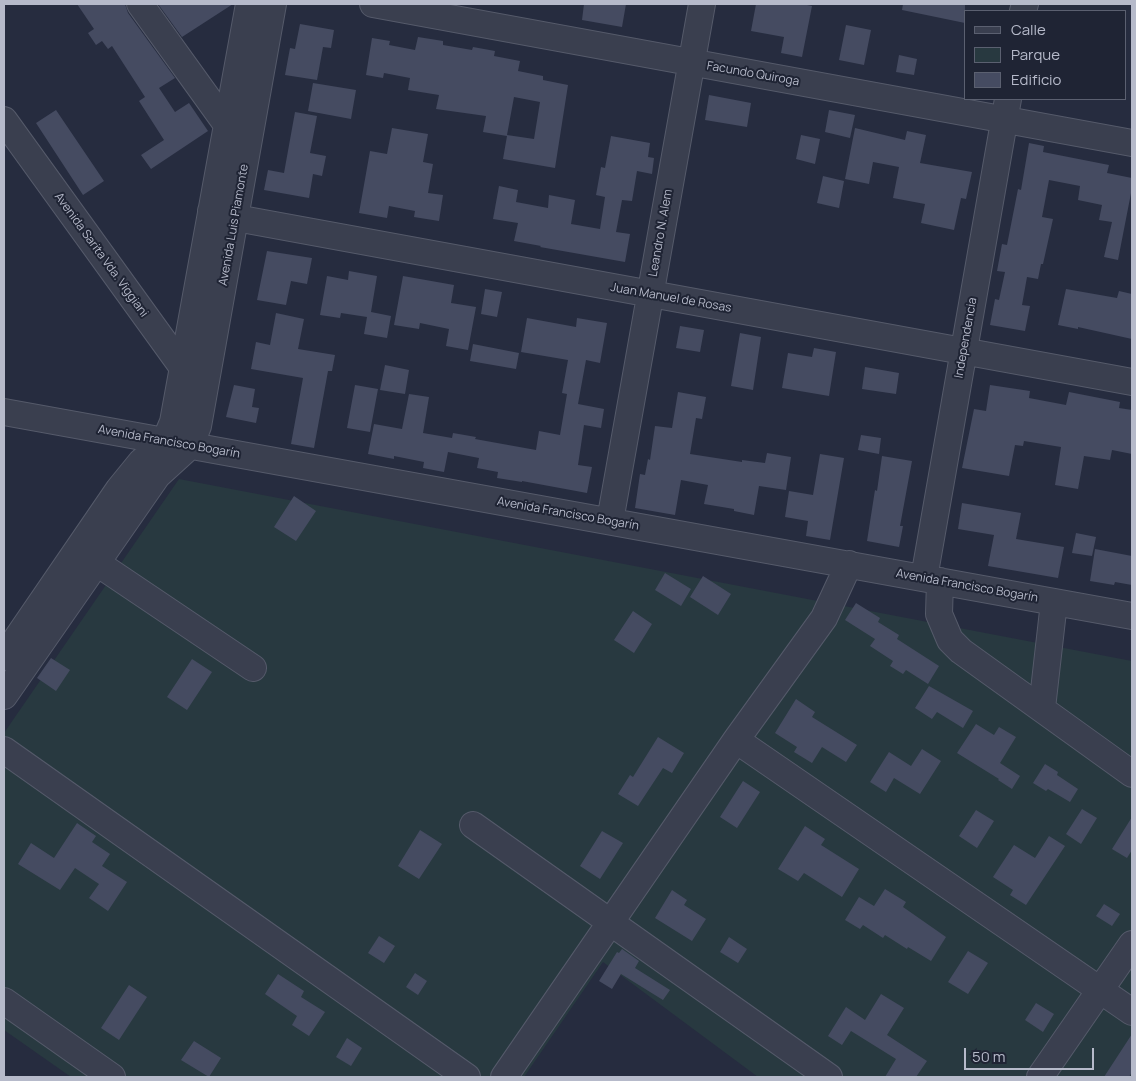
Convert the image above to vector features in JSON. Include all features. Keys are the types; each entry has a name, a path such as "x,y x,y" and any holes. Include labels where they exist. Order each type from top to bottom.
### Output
{"street":[{"path":"140,4 227,125"},
{"name":"Avenida Luis Piamonte","path":"165,441 173,422 249,4"},
{"name":"Avenida Luis Piamonte","path":"190,446 198,426 273,4"},
{"name":"Facundo Quiroga","path":"373,4 692,63 1006,109 1132,142"},
{"name":"Leandro N. Alem","path":"610,522 702,4"},
{"name":"Independencia","path":"1006,109 964,352 932,580 939,614 950,640 961,651 1132,774"},
{"name":"Avenida Sarita Vda. Viggiani","path":"4,120 183,368 205,383"},
{"name":"Juan Manuel de Rosas","path":"211,211 236,218 650,295 1132,382"},
{"name":"Avenida Francisco Bogarín","path":"4,412 1132,616"},
{"path":"4,658 119,489 141,462 165,441"},
{"path":"4,696 157,476 190,446"},
{"path":"97,563 253,668"},
{"path":"504,1077 736,740 824,618 848,564"},
{"path":"1042,708 1054,602"},
{"path":"736,740 1132,1012"},
{"path":"4,750 467,1077"},
{"path":"473,825 829,1077"},
{"path":"1040,1077 1132,944"},
{"path":"4,1001 112,1077"}],"green space":[{"path":"179,479 1132,661 1132,1077 758,1077 603,962 524,1077 71,1077 4,1030 4,733"}],"building":[{"path":"77,4 125,4 128,13 175,78 159,88 175,112 189,103 208,131 151,169 141,155 164,140 139,101 145,97 112,46 108,49 102,41 96,45 88,33 94,29"},
{"path":"158,4 233,4 182,37"},
{"path":"584,4 626,4 622,27 582,20"},
{"path":"756,4 802,4 812,6 802,57 781,53 784,37 751,31"},
{"path":"903,4 965,4 964,23 902,10"},
{"path":"300,24 334,30 331,48 323,47 317,80 285,75 290,48 295,49"},
{"path":"846,25 871,30 864,65 839,60"},
{"path":"418,37 443,41 443,45 472,50 473,47 495,51 494,56 520,61 518,71 543,76 543,80 568,85 555,168 503,159 507,136 483,132 486,116 436,109 439,95 408,90 410,78 384,73 383,78 366,75 372,38 390,41 389,45 415,50","holes":["514,97 540,102 534,139 507,135"]},
{"path":"899,55 917,59 914,75 896,72"},
{"path":"313,83 356,90 351,119 308,111"},
{"path":"709,95 751,103 747,127 705,120"},
{"path":"56,110 104,181 83,195 36,123"},
{"path":"829,110 855,115 850,138 825,132"},
{"path":"295,112 317,116 310,153 326,156 322,176 313,174 309,198 264,190 268,170 284,173"},
{"path":"392,128 428,134 423,162 433,164 428,193 443,195 439,221 414,217 415,211 389,206 387,218 359,213 370,151 387,154"},
{"path":"855,128 905,140 907,131 926,135 920,163 972,172 966,199 961,198 954,230 921,223 925,204 893,198 899,167 873,162 869,184 845,179"},
{"path":"801,135 820,139 815,164 796,159"},
{"path":"611,136 650,143 648,157 654,158 652,174 637,171 632,201 622,200 616,232 630,234 625,262 514,241 518,223 493,219 499,186 518,190 516,202 548,208 549,195 575,200 571,224 600,229 605,197 596,195 601,167 605,168"},
{"path":"1029,143 1044,146 1043,152 1109,165 1107,173 1132,178 1132,188 1118,260 1104,257 1112,222 1099,220 1102,205 1078,200 1080,186 1049,180 1042,217 1053,219 1038,279 1027,277 1022,305 1030,306 1025,331 990,325 995,299 999,300 1005,272 997,271 1002,244 1007,245 1018,189 1021,190"},
{"path":"823,176 844,181 839,208 817,203"},
{"path":"267,251 312,258 307,284 291,281 286,305 257,300"},
{"path":"349,271 377,276 371,312 391,316 387,338 364,334 367,317 341,313 340,318 320,315 327,276 348,280"},
{"path":"403,276 454,285 451,303 476,307 468,350 446,346 449,329 420,323 419,329 394,325"},
{"path":"485,289 502,292 497,317 481,314"},
{"path":"1066,289 1117,298 1119,291 1132,294 1132,339 1078,327 1078,329 1058,325"},
{"path":"276,313 304,319 298,349 335,355 332,371 328,371 314,448 291,444 303,378 251,369 256,342 270,345"},
{"path":"527,318 576,327 577,318 607,323 600,363 586,360 578,404 604,409 601,428 584,425 578,465 592,467 587,493 497,478 498,472 477,468 479,458 448,452 444,472 423,468 424,462 394,456 394,459 368,454 374,424 402,429 409,394 429,397 423,433 452,438 453,433 536,450 539,431 560,435 567,394 562,393 568,360 521,352"},
{"path":"680,326 704,330 700,352 676,348"},
{"path":"740,333 761,337 753,390 731,386"},
{"path":"473,344 519,353 516,369 470,361"},
{"path":"814,348 836,352 829,396 782,388 788,353 812,357"},
{"path":"385,365 409,370 405,394 380,390"},
{"path":"865,367 899,373 896,394 862,389"},
{"path":"234,385 255,389 252,407 259,408 256,423 226,417"},
{"path":"355,385 378,389 370,432 347,428"},
{"path":"990,385 1030,391 1029,398 1066,405 1069,392 1120,402 1119,408 1132,410 1132,454 1112,450 1110,460 1084,456 1078,489 1055,485 1061,447 1024,441 1023,446 1015,445 1009,476 962,468 974,409 986,411"},
{"path":"678,392 706,397 702,419 696,418 690,454 742,462 742,460 765,463 767,453 791,457 786,490 759,486 754,515 734,511 734,509 704,504 708,485 681,480 675,515 635,508 640,474 645,475 648,459 650,460 655,426 672,428"},
{"path":"861,435 881,438 879,454 858,450"},
{"path":"820,454 844,458 830,540 806,536 808,521 785,517 789,491 813,495"},
{"path":"882,456 912,461 900,526 903,526 899,547 867,541"},
{"path":"294,496 316,511 296,541 274,527"},
{"path":"962,503 1021,513 1016,539 1064,547 1058,578 988,566 994,535 958,529"},
{"path":"1076,533 1096,537 1092,556 1072,553"},
{"path":"1095,549 1132,556 1132,585 1115,582 1114,585 1090,581"},
{"path":"665,573 691,589 681,606 655,590"},
{"path":"703,576 731,594 718,615 690,597"},
{"path":"856,603 880,618 878,622 899,635 897,639 939,666 928,684 906,670 903,674 890,666 893,661 870,646 875,639 845,620"},
{"path":"633,611 652,624 634,653 614,640"},
{"path":"51,658 70,670 56,691 37,678"},
{"path":"192,659 212,672 187,710 167,697"},
{"path":"929,686 973,711 963,728 937,712 932,719 915,708"},
{"path":"796,699 815,712 812,717 857,745 846,762 822,747 812,763 794,752 797,747 775,733"},
{"path":"976,724 994,735 999,727 1016,737 1000,763 1020,776 1012,789 957,753"},
{"path":"658,737 684,753 672,773 663,768 638,806 618,794 630,775 633,777"},
{"path":"922,749 941,761 920,794 894,778 886,792 870,782 889,752 911,766"},
{"path":"1045,764 1058,772 1057,775 1078,789 1070,802 1048,789 1046,791 1033,783"},
{"path":"743,781 760,792 737,828 720,817"},
{"path":"1082,809 1097,818 1081,844 1066,834"},
{"path":"976,810 994,821 977,848 959,836"},
{"path":"1132,817 1132,850 1127,858 1112,849"},
{"path":"77,823 96,836 92,842 110,854 102,866 127,882 108,911 89,898 99,884 75,868 60,890 18,864 31,843 54,858"},
{"path":"805,826 825,839 821,845 859,869 842,897 804,873 798,881 778,869"},
{"path":"420,830 442,844 419,879 398,866"},
{"path":"602,831 623,843 600,879 580,866"},
{"path":"1049,836 1065,846 1026,905 1010,895 1013,890 993,877 1014,845 1035,858"},
{"path":"885,889 906,902 903,907 946,937 931,961 885,935 883,938 863,925 860,929 845,920 859,897 874,906"},
{"path":"672,890 687,900 684,905 706,919 692,941 655,918"},
{"path":"1104,904 1120,914 1112,926 1096,916"},
{"path":"379,936 395,946 384,963 368,953"},
{"path":"729,937 747,949 738,963 720,952"},
{"path":"622,949 639,961 635,968 670,990 663,1000 621,974 612,989 599,981 617,952 619,953"},
{"path":"968,951 988,963 968,994 948,982"},
{"path":"415,973 427,981 418,995 406,987"},
{"path":"278,974 304,991 301,997 325,1012 309,1036 292,1025 297,1016 265,994"},
{"path":"129,985 147,997 119,1040 101,1028"},
{"path":"881,994 904,1008 887,1035 927,1061 916,1077 885,1077 896,1059 851,1031 842,1045 828,1036 846,1007 865,1020"},
{"path":"1036,1003 1054,1014 1043,1032 1025,1020"},
{"path":"1132,1034 1132,1072 1129,1077 1104,1077"},
{"path":"347,1038 362,1048 351,1066 336,1057"},
{"path":"194,1041 221,1058 209,1077 181,1060"}]}
